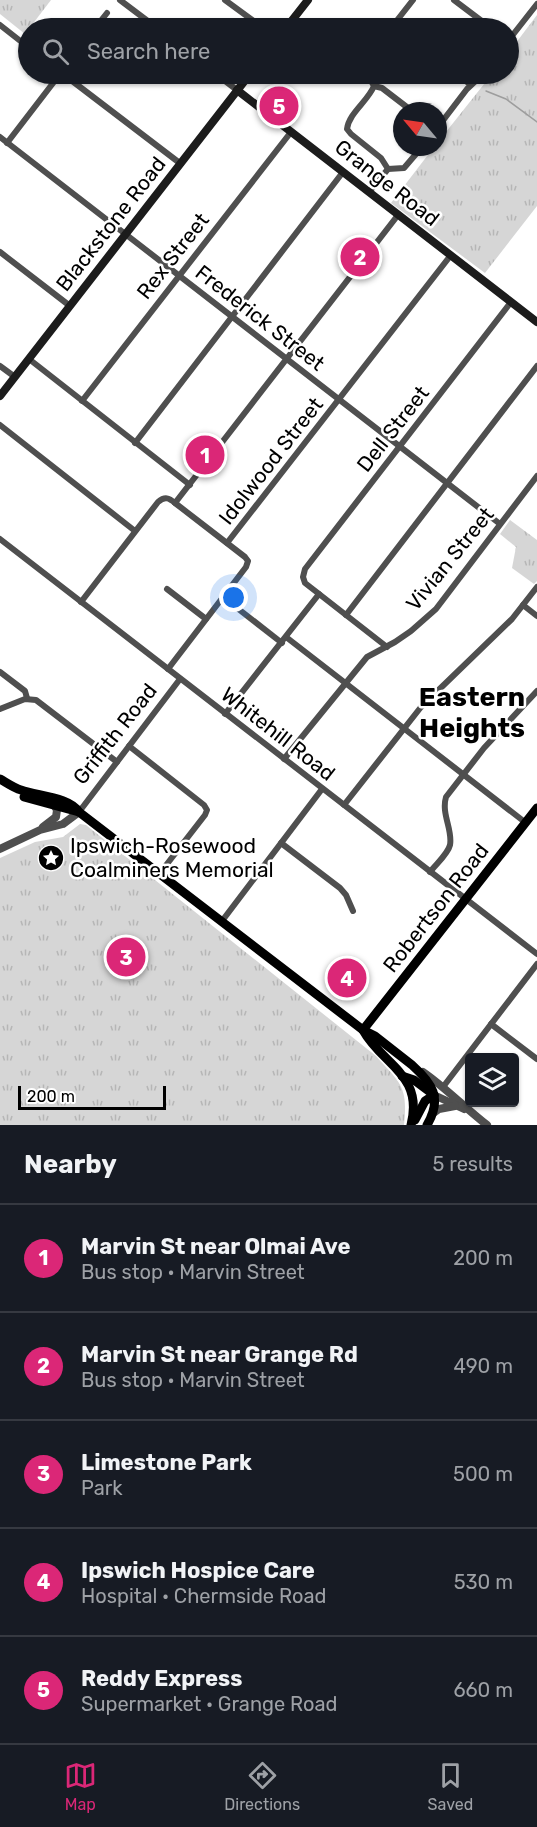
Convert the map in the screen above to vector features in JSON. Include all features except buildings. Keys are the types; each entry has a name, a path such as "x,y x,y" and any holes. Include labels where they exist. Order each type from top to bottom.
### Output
{"main road":[{"path":"294,18 308,0"},
{"name":"Blackstone Road","path":"0,396 242,84"},
{"name":"Grange Road","path":"237,90 537,322"},
{"path":"0,779 22,790 70,803 363,1030 375,1036 412,1065 428,1080 433,1089 432,1114 427,1125"},
{"path":"0,786 16,795 80,812"},
{"name":"Robertson Road","path":"363,1030 537,808"},
{"path":"363,1030 369,1041 394,1065 409,1087 414,1110 412,1125"},
{"path":"402,1075 414,1080 434,1095"},
{"path":"412,1125 422,1107 434,1095"}],"street":[{"path":"120,0 144,18"},
{"path":"225,0 249,18"},
{"path":"400,18 413,0"},
{"path":"454,0 478,18"},
{"path":"519,27 537,4"},
{"path":"103,18 107,13"},
{"path":"0,25 18,39"},
{"path":"7,143 54,84"},
{"path":"75,84 181,164"},
{"name":"Grange Road","path":"229,84 237,90"},
{"path":"447,115 470,84"},
{"path":"387,169 381,158 347,129 349,121 374,86 382,88 400,102"},
{"name":"Rex Street","path":"82,401 291,132"},
{"name":"Frederick Street","path":"0,137 500,524"},
{"path":"387,169 404,168 414,156"},
{"path":"369,192 387,169"},
{"path":"135,443 343,172"},
{"path":"176,503 398,214"},
{"path":"0,252 70,306"},
{"name":"Idolwood Street","path":"227,543 451,255"},
{"name":"Dell Street","path":"319,594 305,583 303,577 305,569 511,302"},
{"path":"29,359 189,485"},
{"path":"0,366 15,377"},
{"path":"346,615 537,366"},
{"path":"0,425 135,531"},
{"name":"Vivian Street","path":"284,759 367,657 411,631 436,609 537,476"},
{"path":"81,602 161,500 169,499 176,503 248,561 246,567 168,669"},
{"name":"Whitehill Road","path":"0,539 537,954"},
{"path":"344,805 422,707 512,619 537,587"},
{"path":"167,589 206,619"},
{"path":"225,714 319,594 387,647"},
{"path":"223,597 345,683 526,823"},
{"path":"523,605 537,616"},
{"path":"0,672 25,691 27,699"},
{"name":"Griffith Road","path":"26,836 66,828 75,821 180,679"},
{"path":"430,872 449,848 451,842 444,806 446,797 484,748 537,691"},
{"path":"0,709 27,699 38,701 117,762"},
{"path":"129,746 204,805 207,810 160,873"},
{"path":"222,921 322,789"},
{"path":"40,830 56,817 57,810 54,805"},
{"name":"Griffith Road","path":"0,849 40,830 63,824 80,812"},
{"path":"281,843 340,888 353,911"},
{"path":"443,1087 537,964"},
{"path":"491,1024 537,1059"},
{"path":"412,1065 443,1087 459,1105"},
{"path":"434,1095 459,1105 487,1125"},
{"path":"432,1114 439,1108 459,1105"}],"green space":[{"path":"0,0 51,0 37,18 18,18 18,28 0,14"},
{"path":"537,15 537,206 485,273 391,203 427,156 447,156 447,131 484,84 519,84 519,39"},
{"path":"510,520 537,540 537,581 534,584 512,568 516,547 500,534"},
{"path":"80,824 86,825 376,1056 401,1086 405,1102 404,1125 0,1125 0,858 35,842 63,837"}],"waterway":[{"path":"486,91 506,99 537,122"}],"place":[{"name":"Reddy Express","path":"279,106"},
{"name":"Marvin St near Grange Rd","path":"360,257"},
{"name":"Marvin St near Olmai Ave","path":"205,455"},
{"name":"Ipswich-Rosewood Coalminers Memorial","path":"51,858"},
{"name":"Limestone Park","path":"126,957"},
{"name":"Ipswich Hospice Care","path":"347,978"}],"district":[{"name":"Eastern Heights","path":"472,712"}]}
